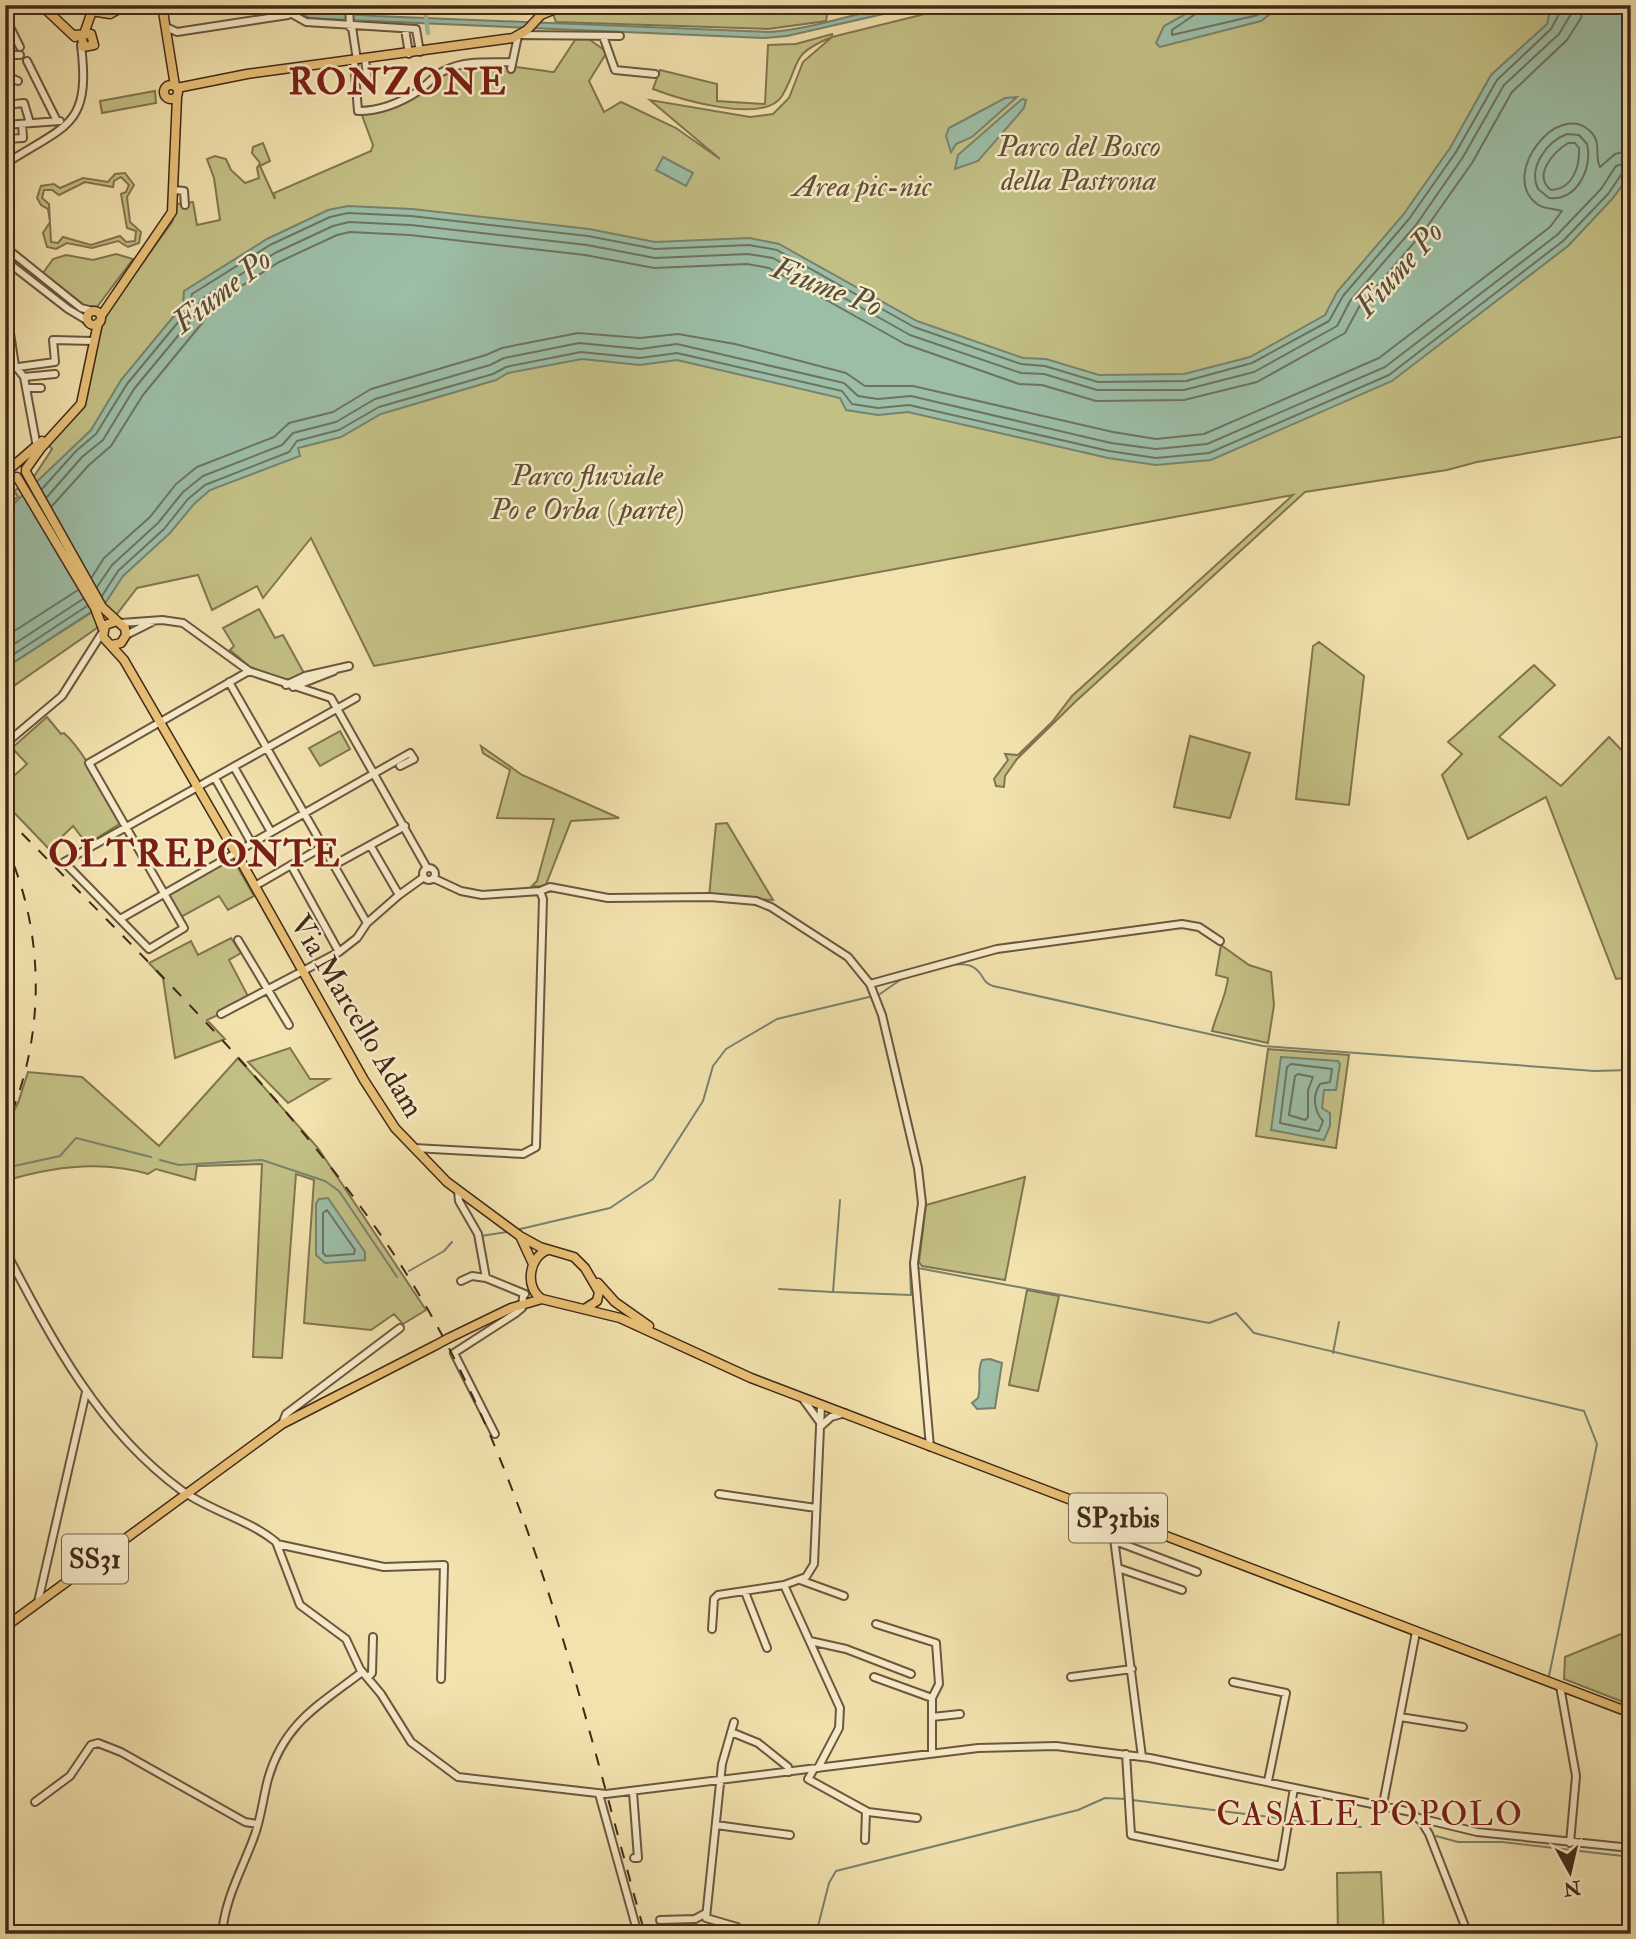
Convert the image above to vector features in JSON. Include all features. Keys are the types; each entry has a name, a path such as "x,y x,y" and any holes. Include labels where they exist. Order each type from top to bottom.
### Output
{"main road":[{"path":"41,5 83,39 94,25 97,9 110,14 126,5"},
{"path":"173,91 522,34 545,12 565,5"},
{"path":"17,475 81,404 94,340 91,316 106,305 166,222 173,206 176,116 173,70 161,6"},
{"path":"56,432 17,462 17,475 116,621 125,637 124,660"},
{"name":"Via Marcello Adam","path":"17,475 109,644 124,660 237,852 378,1105 415,1152 458,1191 516,1233 548,1250"},
{"path":"102,628 108,622 116,621"},
{"path":"109,644 125,637"},
{"path":"516,1233 529,1250 533,1267"},
{"path":"524,1298 542,1299 583,1309 591,1307 599,1299 594,1280 574,1257 548,1250 538,1256 531,1279 534,1292 542,1299"},
{"name":"SS31","path":"5,1627 282,1424 511,1308 524,1298 531,1279"},
{"name":"SP31bis","path":"594,1280 615,1302 663,1336"},
{"name":"SP31bis","path":"583,1309 620,1318 663,1336 717,1364 802,1398 1631,1713"}],"street":[{"path":"276,5 306,22 416,29 420,52"},
{"path":"349,6 350,26 368,82"},
{"path":"166,27 177,32 288,14"},
{"path":"5,17 20,51 5,55"},
{"path":"405,29 409,54"},
{"path":"359,60 358,111 377,111 420,90 435,76 454,67 474,62 511,65 522,34 621,36"},
{"path":"603,36 615,69 655,74"},
{"path":"5,164 72,121 83,98 83,39"},
{"path":"26,61 57,121"},
{"path":"5,75 18,81"},
{"path":"5,105 23,103 26,123 23,138 5,139"},
{"path":"5,125 72,121"},
{"path":"174,190 184,191 185,205"},
{"path":"5,247 91,316"},
{"path":"5,260 68,309 91,316"},
{"path":"5,303 10,369"},
{"path":"10,369 55,362 53,340 94,340"},
{"path":"10,369 24,377 55,374"},
{"path":"24,377 36,442"},
{"path":"27,388 41,388"},
{"path":"125,637 156,620"},
{"path":"116,621 156,620 189,626 249,671 331,698 427,868 433,871 433,878"},
{"path":"5,744 62,696 93,649 102,628"},
{"path":"93,649 109,644"},
{"path":"290,686 305,676 347,667"},
{"path":"249,671 89,763 128,828 184,928 149,949 65,861 128,828 356,698"},
{"path":"229,682 367,923"},
{"path":"120,919 410,752 414,759 400,766"},
{"path":"234,767 271,832"},
{"path":"215,778 252,844"},
{"path":"334,865 405,826"},
{"path":"370,845 398,895"},
{"path":"255,886 324,846"},
{"path":"291,865 339,952"},
{"path":"221,1014 339,952 357,938 367,923 398,895 424,877 427,868"},
{"path":"424,877 475,894 540,891 550,887 608,898 710,897 756,901 771,907 848,957 870,984 882,1015 918,1168 922,1203 914,1263 930,1447"},
{"path":"415,1152 433,1148 523,1154 536,1147 542,912 540,891"},
{"path":"870,984 997,949 1182,924 1199,927 1220,941"},
{"path":"238,940 289,1025"},
{"path":"458,1191 459,1201 478,1237 486,1278"},
{"path":"5,1250 58,1349 86,1391 125,1440 156,1472 185,1493 277,1544 384,1567 444,1565 441,1679"},
{"path":"461,1281 472,1276 486,1278 524,1298 516,1313 454,1353 495,1434"},
{"path":"282,1424 286,1414 400,1328"},
{"path":"38,1602 86,1391"},
{"path":"802,1398 820,1425"},
{"path":"712,1629 714,1599 718,1595 784,1585 800,1580 813,1569 821,1405"},
{"path":"820,1425 831,1417 845,1413"},
{"path":"719,1494 816,1508"},
{"path":"1111,1515 1142,1756"},
{"path":"1115,1541 1197,1572"},
{"path":"277,1544 297,1600 310,1614 346,1639 362,1672 411,1742 454,1775 601,1794 984,1747 1056,1746 1142,1756 1383,1804 1457,1829 1631,1848"},
{"path":"1118,1568 1182,1590"},
{"path":"800,1580 844,1596"},
{"path":"784,1585 840,1709 841,1718 808,1780 866,1811 917,1818"},
{"path":"745,1592 767,1648"},
{"path":"876,1624 936,1643 939,1684 932,1698 932,1753"},
{"path":"1383,1804 1416,1632"},
{"path":"368,1678 372,1673 373,1637"},
{"path":"810,1641 846,1649 911,1674"},
{"path":"1071,1677 1132,1669"},
{"path":"222,1934 223,1915 234,1880 249,1851 275,1759 296,1722 362,1672"},
{"path":"874,1677 932,1698"},
{"path":"1233,1682 1286,1693 1268,1781"},
{"path":"1560,1686 1576,1776 1570,1843"},
{"path":"932,1717 960,1714"},
{"path":"1400,1717 1463,1727"},
{"path":"734,1722 724,1748 706,1917 737,1927 741,1934"},
{"path":"731,1732 758,1743 788,1767 789,1772"},
{"path":"35,1802 70,1776 91,1745 98,1743 121,1752 245,1822 257,1824"},
{"path":"1126,1754 1132,1835 1281,1866 1294,1788"},
{"path":"633,1792 639,1833 638,1858 634,1858"},
{"path":"601,1794 638,1934"},
{"path":"865,1840 866,1811"},
{"path":"1419,1818 1429,1834 1468,1934"},
{"path":"716,1825 790,1835"},
{"path":"660,1920 695,1919 706,1913"}],"green space":[{"path":"601,5 829,5 826,21 768,29 556,22 553,14 582,6 593,8"},
{"path":"961,5 1631,5 1631,435 1477,462 1447,470 1305,492 1074,703 1017,759 1005,776 1004,787 996,786 994,779 1008,760 1005,754 1018,755 1052,722 1072,696 1293,495 374,666 311,538 263,598 257,586 212,610 198,575 137,588 117,614 5,692 5,668 92,612 37,484 5,512 5,504 18,497 14,491 33,478 52,449 47,443 85,405 102,323 116,299 172,222 177,204 193,202 197,225 220,220 214,178 207,159 215,156 226,159 231,170 245,183 259,178 257,168 260,163 252,153 253,147 263,143 270,161 260,166 275,199 274,193 371,151 373,145 360,110 386,107 436,76 460,67 487,65 554,72 575,40 586,37 607,52 589,81 604,112 621,102 676,128 720,159 650,100 750,117 773,114 789,98 803,62 832,37"},
{"path":"832,34 832,37 808,49 798,60 782,96 772,104 758,109 720,107 653,89 660,70 717,84 717,101 765,104 768,45 796,44"},
{"path":"155,91 156,103 102,113 100,101"},
{"path":"125,173 134,185 127,197 130,222 141,232 139,243 128,247 118,241 92,248 67,243 56,249 47,247 43,233 50,222 51,242 58,243 63,237 91,245 120,236 126,242 135,241 136,231 127,228 121,194 126,192 129,185 121,177 114,181 113,187 85,182 59,195 52,190 44,190 42,198 49,204 50,221 48,209 41,205 37,198 41,186 54,184 60,188 83,178 108,182 115,174"},
{"path":"116,254 133,259 97,307 85,306 43,273 53,259 66,255 93,260"},
{"path":"259,609 275,638 283,635 305,675 285,682 250,667 230,650 234,646 223,628"},
{"path":"1319,642 1364,676 1349,805 1296,799 1313,646"},
{"path":"1534,665 1555,685 1499,737 1561,786 1609,737 1631,760 1631,977 1616,979 1546,797 1468,839 1442,775 1462,754 1448,742"},
{"path":"47,717 81,752 121,823 87,844 73,826 49,849 5,803 5,784 27,764 12,748"},
{"path":"340,731 350,749 320,766 309,748"},
{"path":"1190,736 1250,753 1230,818 1174,807"},
{"path":"481,746 522,775 619,818 571,821 545,887 532,886 537,881 554,819 497,818 510,770 483,753"},
{"path":"727,823 773,900 709,897 716,824"},
{"path":"233,859 254,896 228,910 219,896 181,917 168,893"},
{"path":"231,938 241,953 229,960 250,1000 207,1020 225,1039 175,1058 163,978 149,963 191,941 198,955"},
{"path":"1221,945 1249,965 1271,972 1274,1005 1268,1043 1212,1031 1228,978 1216,975"},
{"path":"290,1048 310,1079 329,1079 288,1103 248,1062"},
{"path":"1268,1049 1349,1055 1336,1148 1256,1136"},
{"path":"238,1058 318,1148 426,1310 403,1324 394,1314 371,1330 304,1323 314,1180 296,1174 282,1358 253,1357 262,1164 197,1166 195,1180 156,1169 148,1174 94,1166 40,1172 5,1181 5,1127 18,1103 28,1072 82,1077 159,1146"},
{"path":"1025,1177 1005,1280 922,1266 919,1262 926,1205"},
{"path":"1027,1290 1059,1296 1038,1391 1009,1385"},
{"path":"1631,1630 1631,1705 1564,1679 1565,1657"},
{"path":"1381,1872 1384,1934 1338,1934 1337,1873"}],"water":[{"path":"282,5 295,5 308,11 376,16 769,32 808,27 884,9 923,5 787,36 765,38 310,18"},
{"path":"1264,5 1273,12 1261,21 1160,47 1156,43 1164,26 1184,15 1187,10 1198,7"},
{"name":"Fiume Po","path":"1560,5 1631,5 1631,173 1613,198 1568,246 1392,381 1211,460 1156,465 1108,458 908,412 878,415 846,410 840,398 677,360 640,365 582,359 508,373 496,380 381,414 341,437 298,448 300,456 210,490 194,504 170,533 123,576 106,602 5,668 5,512 91,430 121,380 183,305 184,291 267,239 328,210 348,206 412,209 589,229 655,242 749,238 779,244 917,321 1023,358 1046,359 1099,375 1184,374 1250,357 1325,315 1337,292 1403,215 1450,148 1491,75 1547,24 1549,15"},
{"path":"1017,97 972,137 956,144 951,152 946,136 949,128 1005,98"},
{"path":"1022,99 1026,100 1024,108 978,161 955,169 958,155"},
{"path":"663,157 693,173 686,186 656,170"},
{"path":"1281,1057 1338,1061 1340,1064 1336,1090 1324,1090 1322,1108 1330,1113 1330,1126 1324,1140 1271,1130"},
{"path":"328,1198 365,1252 365,1260 325,1263 316,1255 316,1204 319,1199"},
{"path":"990,1359 1002,1363 995,1408 977,1409 972,1403 978,1398 980,1365 982,1360"}],"waterway":[{"path":"424,5 428,33"},
{"path":"926,972 959,964 972,966 993,986 1263,1046 1594,1071 1631,1070"},
{"path":"880,994 903,978"},
{"path":"516,1230 610,1208 653,1179 703,1101 713,1066 726,1049 777,1019 869,997"},
{"path":"5,1168 60,1156 76,1138 151,1157"},
{"path":"160,1160 179,1165 262,1160 325,1181 339,1191 397,1277"},
{"path":"840,1200 833,1292 911,1295 910,1266"},
{"path":"481,1236 507,1232"},
{"path":"409,1271 444,1251 452,1242"},
{"path":"918,1268 1209,1323 1236,1313 1254,1333 1584,1411 1597,1444 1549,1676"},
{"path":"779,1289 832,1292"},
{"path":"1333,1353 1339,1322"},
{"path":"816,1934 829,1883 836,1871 1078,1810 1105,1798 1127,1799"},
{"path":"1132,1800 1286,1819"},
{"path":"1292,1820 1361,1827"},
{"path":"1436,1836 1458,1842 1502,1842 1631,1857"}],"railway":[{"path":"5,816 208,1024 304,1133 391,1250 439,1329 479,1410 545,1581 645,1934"},
{"path":"5,844 28,913 36,986 28,1059 5,1128"}],"district":[{"name":"RONZONE","path":"398,82"},
{"name":"OLTREPONTE","path":"195,854"},
{"name":"CASALE POPOLO","path":"1370,1814"}],"park label":[{"name":"Parco del Bosco della Pastrona","path":"1079,163"},
{"name":"Area pic-nic","path":"862,186"},
{"name":"Parco fluviale Po e Orba (parte)","path":"587,492"}]}
